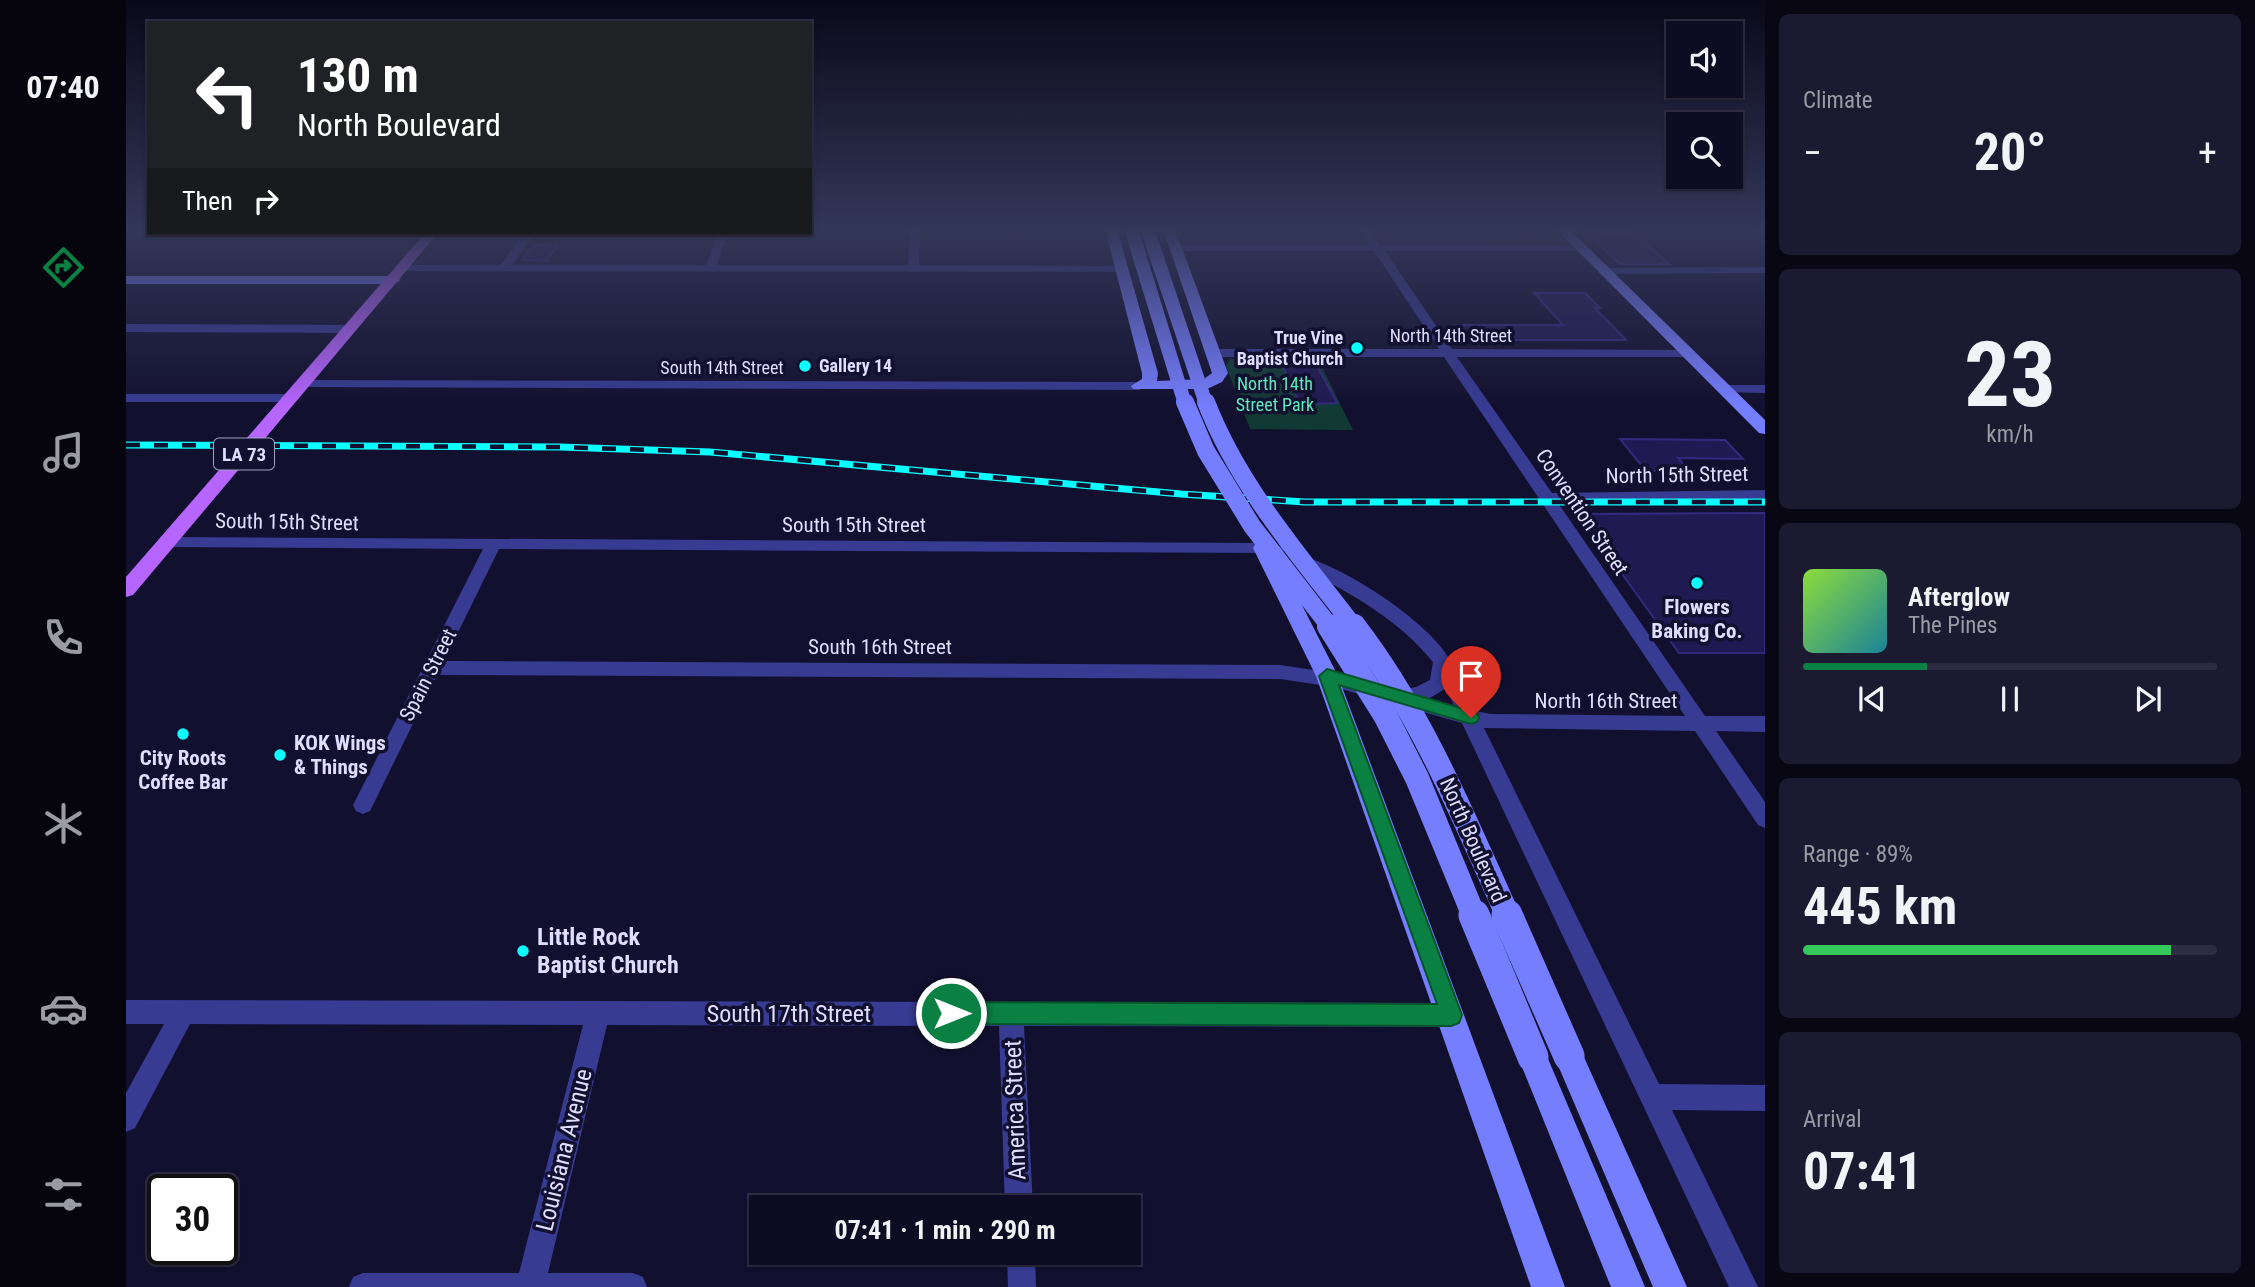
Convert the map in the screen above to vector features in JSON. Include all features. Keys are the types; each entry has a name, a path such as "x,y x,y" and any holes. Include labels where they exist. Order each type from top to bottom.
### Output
{"main road":[{"name":"LA 73","path":"126,590 386,289"}],"street":[{"path":"1127,289 1150,373 1149,381 1139,386"},
{"name":"North Boulevard","path":"1159,289 1185,403 1206,451 1252,526 1320,611 1385,715 1417,778 1628,1287"},
{"name":"North Boulevard","path":"1166,289 1221,441 1260,504 1369,646 1414,718 1455,797 1670,1287"},
{"path":"1139,386 1210,383 1220,373 1190,289"},
{"name":"Convention Street","path":"1405,289 1765,818"},
{"path":"1623,289 1765,429"},
{"path":"126,338 132,328 351,329"},
{"name":"North 14th Street","path":"1214,353 1688,353"},
{"name":"South 14th Street","path":"304,384 1139,386"},
{"path":"1725,389 1765,389"},
{"path":"126,398 293,398"},
{"name":"North 15th Street","path":"1547,498 1765,495"},
{"name":"South 15th Street","path":"167,542 1263,548 1311,567 1386,609 1422,636 1442,661 1471,718"},
{"name":"Spain Street","path":"363,805 493,545"},
{"path":"1263,548 1327,676 1548,1287"},
{"path":"1399,697 1420,695 1434,688 1442,676 1442,661"},
{"name":"South 16th Street","path":"431,668 1267,672 1327,676"},
{"name":"North 16th Street","path":"1327,676 1471,718 1516,724 1765,724"},
{"path":"1471,718 1745,1287"},
{"name":"South 17th Street","path":"126,1012 1451,1015"},
{"path":"126,1119 184,1012"},
{"name":"America Street","path":"1011,1013 1018,1195"},
{"name":"Louisiana Avenue","path":"530,1287 598,1014"},
{"path":"1654,1097 1765,1098"},
{"path":"1021,1265 1022,1287"},
{"path":"363,1287 633,1287"}],"green space":[{"name":"North 14th Street Park","path":"1240,357 1306,360 1317,357 1353,430 1250,429 1226,366 1229,360"}],"building":[{"path":"1534,293 1585,293 1600,308 1595,308 1626,340 1469,340 1457,325 1563,325"},
{"path":"1281,362 1315,362 1337,403 1300,404"},
{"path":"1620,439 1725,440 1743,459 1678,458 1690,471 1646,471"},
{"name":"Flowers Baking Co.","path":"1765,513 1765,653 1679,653 1579,514"}],"railway":[{"path":"126,445 560,447 710,452 1181,494 1305,502 1765,502"}],"place":[{"name":"True Vine Baptist Church","path":"1357,348"},
{"name":"Gallery 14","path":"805,366"},
{"name":"Flowers Baking Co.","path":"1697,583"},
{"name":"City Roots Coffee Bar","path":"183,734"},
{"name":"KOK Wings & Things","path":"280,755"},
{"name":"Little Rock Baptist Church","path":"523,951"}],"route":[{"path":"951,1013 1451,1015 1327,676 1471,718"}]}
